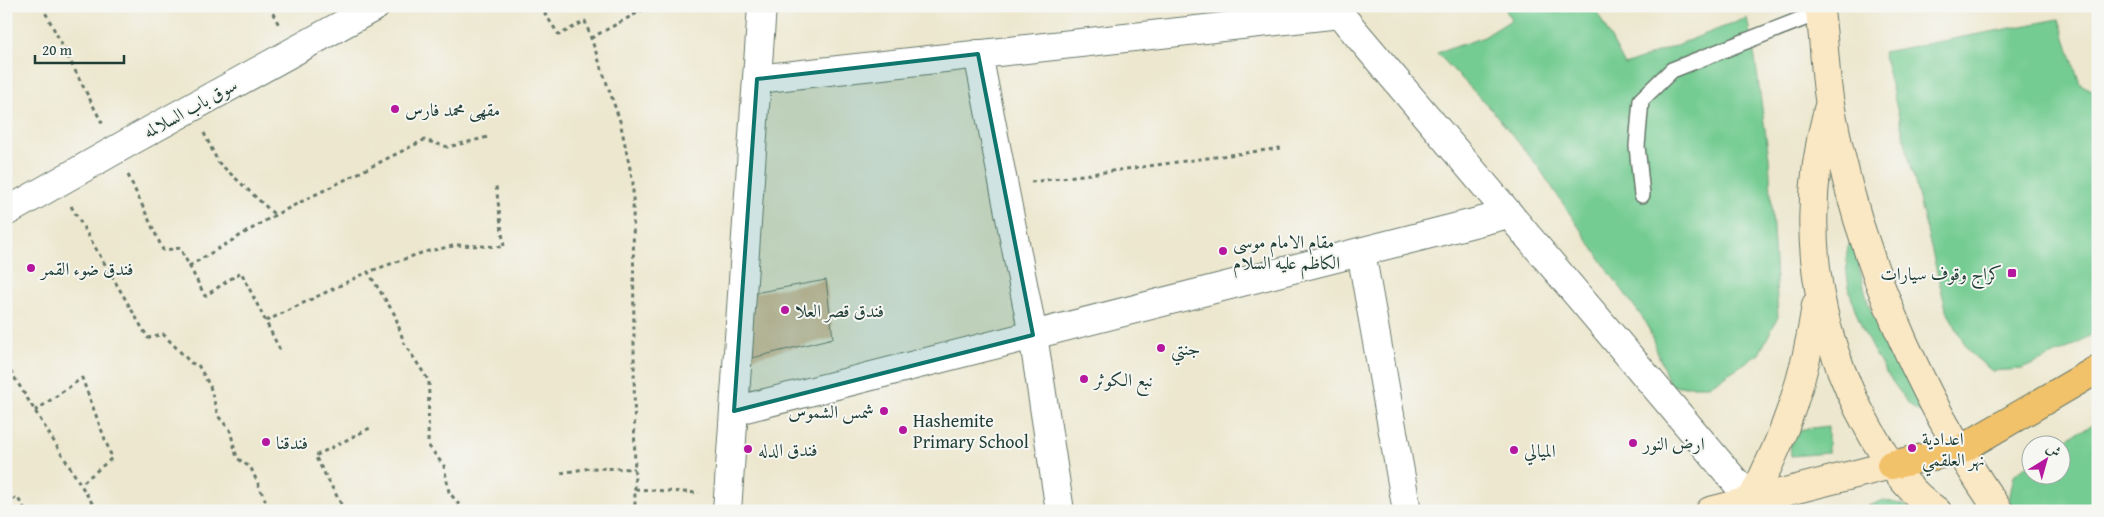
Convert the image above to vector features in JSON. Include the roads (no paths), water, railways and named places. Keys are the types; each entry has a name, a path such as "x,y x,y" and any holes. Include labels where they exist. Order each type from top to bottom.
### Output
{"highway":[{"path":"1891,465 1960,450 2098,369"}],"main road":[{"path":"1820,9 1829,103 1848,184 1873,264 1904,342 1931,397 1960,450 1998,511"},
{"path":"1829,103 1820,140 1814,178 1813,234 1818,291 1834,353 1845,382 1866,425 1891,465 1916,495 1937,511"},
{"path":"1751,500 1772,462 1802,379 1812,335 1818,291"},
{"path":"1710,511 1891,465"}],"street":[{"name":"سوق باب السلالمه","path":"6,212 376,6"},
{"path":"727,503 762,6"},
{"path":"757,79 1336,10 1751,500"},
{"path":"978,54 1033,335 1060,511"},
{"path":"734,411 1509,214"},
{"path":"1361,252 1407,511"}],"lane":[{"path":"1642,195 1637,146 1641,100 1672,70 1820,9"}],"place":[{"name":"مقهى محمد فارس","path":"395,109"},
{"name":"مقام الامام موسى الكاظم عليه السلام","path":"1223,251"},
{"name":"فندق ضوء القمر","path":"31,268"},
{"name":"كراج وقوف سيارات","path":"2012,273"},
{"name":"فندق قصر العلا","path":"785,310"},
{"name":"جنتي","path":"1161,348"},
{"name":"نبع الكوثر","path":"1084,379"},
{"name":"شمس الشموس","path":"884,411"},
{"name":"Hashemite Primary School","path":"903,430"},
{"name":"فندقنا","path":"266,442"},
{"name":"ارض النور","path":"1633,443"},
{"name":"اعدادية نهر العلقمي","path":"1912,448"},
{"name":"فندق الدله","path":"748,449"},
{"name":"الميالي","path":"1514,450"}]}
